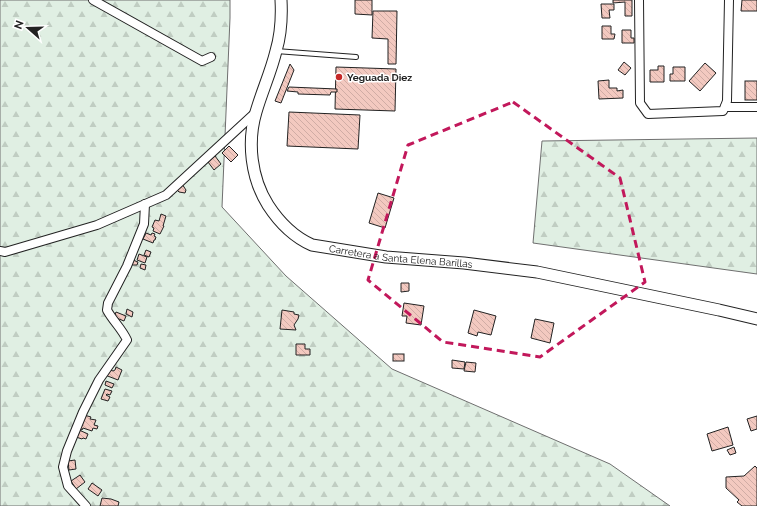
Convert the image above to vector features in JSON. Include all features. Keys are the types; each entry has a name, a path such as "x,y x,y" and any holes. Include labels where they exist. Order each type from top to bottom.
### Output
{"main road":[{"name":"Carretera a Santa Elena Barillas","path":"281,0 282,18 276,51 255,113 251,155 257,181 264,199 274,214 301,240 312,245 386,257 464,263 537,272 757,319"}],"street":[{"path":"93,0 202,61 211,57"},
{"path":"639,0 640,103 648,114 723,111 727,101 728,0"},
{"path":"725,107 757,107"},
{"path":"0,251 5,252 97,225 166,194 255,113"},
{"path":"86,506 68,486 63,467 67,451 95,387 127,340 123,331 113,321 107,310 108,303 127,266 144,224 145,204"}],"lane":[{"path":"276,51 356,57"}],"highlighted area":[{"path":"513,102 620,178 645,282 540,357 443,342 368,280 408,145"}],"green space":[{"path":"0,0 230,0 222,207 286,276 392,369 610,464 670,506 0,506"},
{"path":"757,138 757,274 533,243 542,141"}],"building":[{"path":"355,0 372,0 372,15 355,14"},
{"path":"613,0 632,0 632,16 625,16 625,2 613,3"},
{"path":"742,0 757,0 757,11 741,11"},
{"path":"601,4 614,4 614,10 609,10 610,18 602,18"},
{"path":"373,11 397,11 396,64 388,64 388,39 372,38"},
{"path":"602,26 611,26 611,34 615,34 614,39 602,39"},
{"path":"622,30 631,30 631,38 634,38 634,43 622,43"},
{"path":"624,62 631,68 625,75 618,70"},
{"path":"705,63 716,73 700,91 689,81"},
{"path":"290,64 294,70 281,103 275,101"},
{"path":"658,66 664,66 664,82 650,82 650,70 658,70"},
{"path":"336,67 396,69 395,111 335,109"},
{"path":"673,67 685,67 685,81 670,81 670,74 673,74"},
{"path":"609,80 609,88 617,88 617,91 623,90 623,98 599,99 598,81"},
{"path":"745,81 757,81 757,100 745,100"},
{"path":"289,87 337,89 337,92 331,92 330,95 298,94 298,92 287,91"},
{"path":"289,112 360,115 358,149 287,146"},
{"path":"229,146 238,155 231,162 222,153"},
{"path":"215,156 221,164 214,170 208,162"},
{"path":"182,184 186,190 185,193 179,192 176,189"},
{"path":"378,193 394,198 385,228 369,223"},
{"path":"161,214 166,216 164,226 160,234 153,231 154,228 152,227 155,220 159,221"},
{"path":"146,233 151,235 152,233 155,234 154,236 156,237 153,243 143,239"},
{"path":"146,250 151,252 149,257 144,255"},
{"path":"139,254 147,257 145,263 137,260"},
{"path":"133,260 138,262 137,265 131,265"},
{"path":"141,264 146,265 145,270 140,268"},
{"path":"401,283 409,283 409,291 401,292"},
{"path":"404,303 424,306 421,325 406,323 407,316 402,316"},
{"path":"127,309 133,312 132,317 126,314"},
{"path":"282,310 294,312 294,314 299,315 294,325 296,330 280,329"},
{"path":"474,310 496,316 491,335 478,332 477,336 468,333"},
{"path":"116,312 126,316 124,321 114,317"},
{"path":"535,319 554,323 550,343 531,338"},
{"path":"296,344 305,344 305,349 310,349 310,355 296,355"},
{"path":"393,354 404,354 404,361 393,361"},
{"path":"452,360 465,362 464,369 452,368"},
{"path":"466,362 476,363 475,372 464,371"},
{"path":"116,367 122,370 118,380 105,375 108,369 113,371"},
{"path":"106,381 114,384 112,388 105,385"},
{"path":"105,389 112,391 110,395 106,395 110,397 108,401 101,399"},
{"path":"84,415 91,417 90,419 96,420 94,425 98,426 97,429 93,428 92,431 83,428 82,430 79,429"},
{"path":"757,416 757,429 751,431 747,419"},
{"path":"728,427 733,445 712,451 707,434"},
{"path":"79,430 88,434 86,439 76,437"},
{"path":"734,447 736,453 730,455 727,450"},
{"path":"75,460 76,469 69,470 68,461"},
{"path":"755,466 757,468 757,506 742,506 737,502 739,500 726,488 726,477 744,476"},
{"path":"80,475 85,482 76,489 71,481"},
{"path":"92,483 102,490 98,496 88,489"},
{"path":"102,498 119,502 118,506 100,506"}],"place":[{"name":"Yeguada Diez","path":"339,77"}]}
